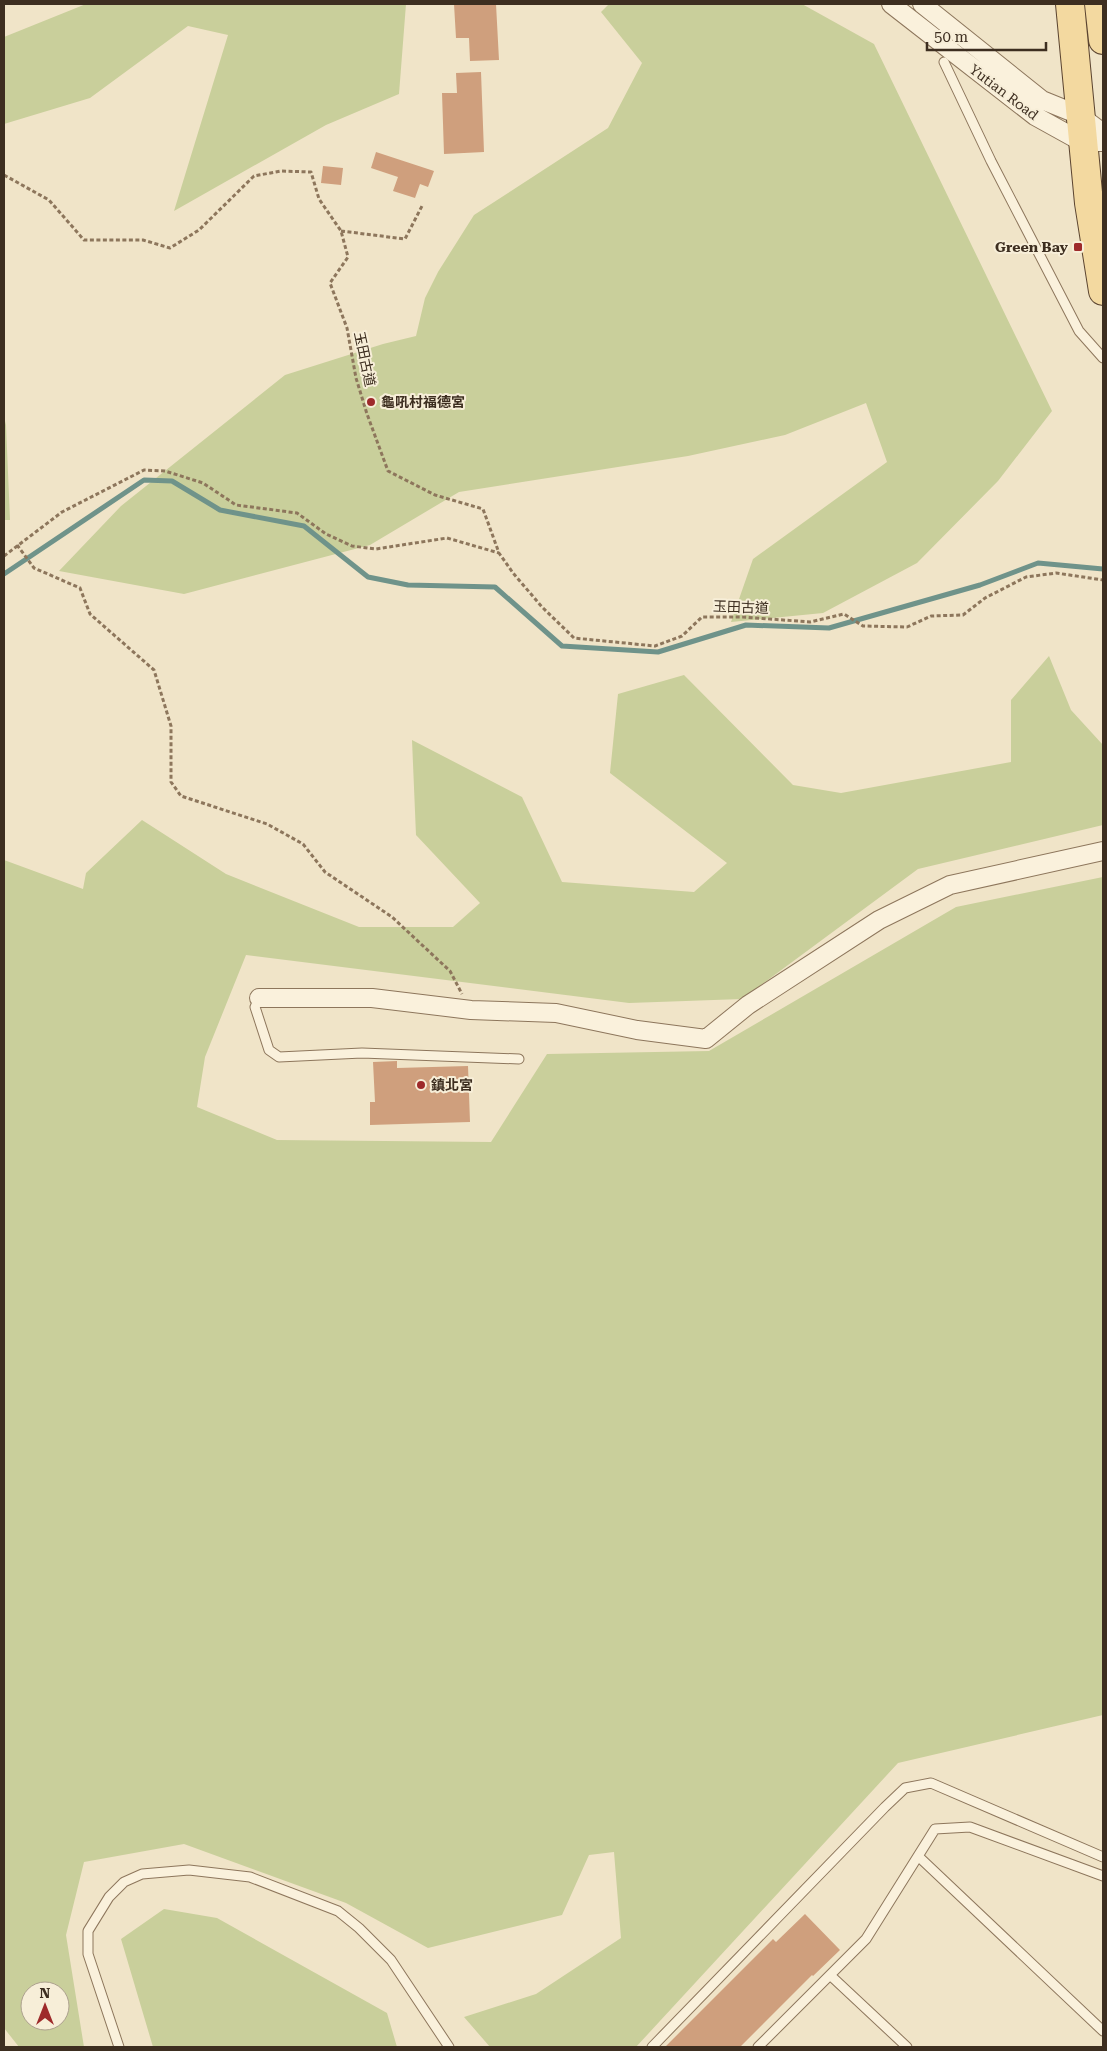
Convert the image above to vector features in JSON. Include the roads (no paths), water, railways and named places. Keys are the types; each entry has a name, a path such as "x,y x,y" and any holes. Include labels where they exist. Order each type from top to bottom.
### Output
{"main road":[{"path":"1070,4 1080,115 1096,139 1089,203 1103,291"},
{"path":"1099,4 1103,40"}],"street":[{"name":"Yutian Road","path":"890,4 1035,116 1096,139"},
{"name":"Yutian Road","path":"922,4 1042,100 1080,115"},
{"path":"259,998 372,998 471,1010 556,1013 637,1030 706,1039 748,1005 879,920 950,885 1103,851"}],"lane":[{"path":"944,62 991,160 1079,331 1103,358"},
{"path":"259,998 255,1007 269,1050 280,1056 362,1053 519,1059"},
{"path":"652,2047 884,1807 905,1788 931,1783 1103,1857"},
{"path":"758,2047 866,1939 935,1830 970,1827 1103,1876"},
{"path":"918,1856 1103,2031"},
{"path":"118,2047 88,1954 88,1931 109,1897 124,1882 142,1874 189,1870 250,1877 338,1911 359,1928 391,1960 450,2047"},
{"path":"830,1975 907,2047"}],"waterway":[{"path":"4,574 144,480 172,481 220,510 304,526 368,577 408,585 495,587 562,646 658,652 746,625 829,628 980,585 1038,563 1103,569"}],"place":[{"name":"Green Bay","path":"1078,247"},
{"name":"龜吼村福德宮","path":"371,402"},
{"name":"鎮北宮","path":"421,1085"}]}
